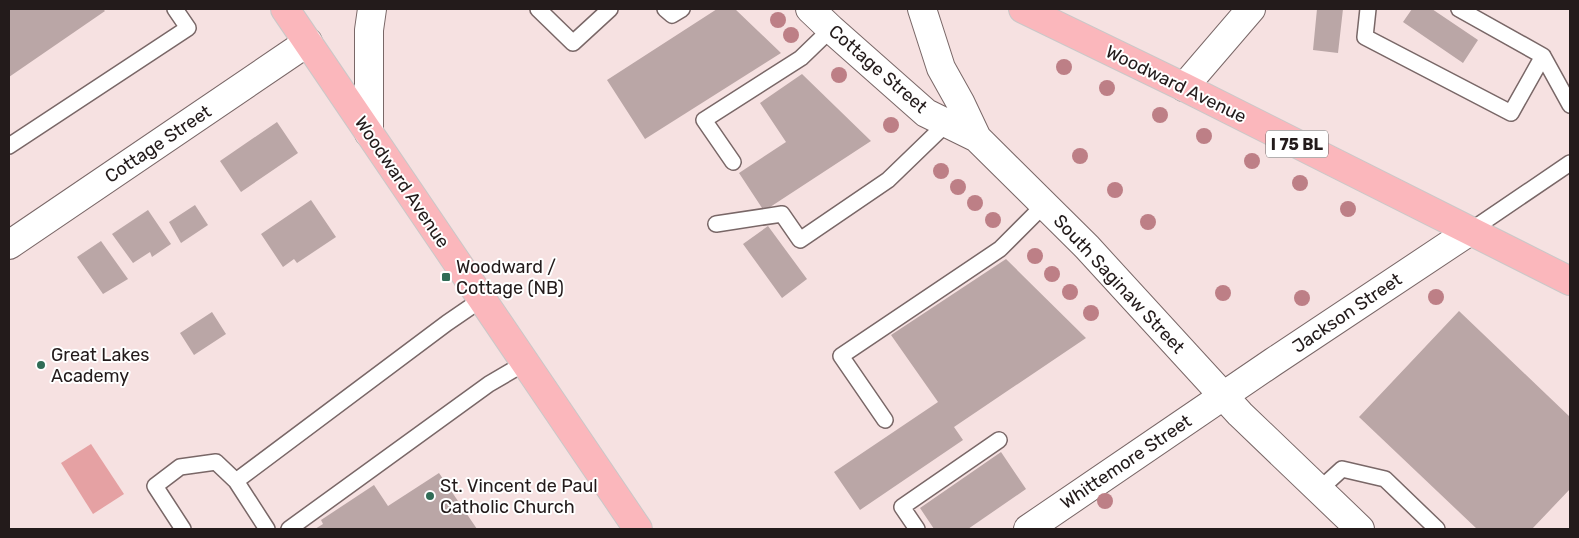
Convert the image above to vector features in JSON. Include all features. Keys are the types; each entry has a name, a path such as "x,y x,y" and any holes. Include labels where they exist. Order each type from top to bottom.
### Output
{"main road":[{"name":"Woodward Avenue","path":"285,9 638,529"},
{"name":"Woodward Avenue","path":"1023,9 1184,87 1570,281"}],"street":[{"path":"369,133 369,30 372,9"},
{"name":"Cottage Street","path":"810,9 926,113 977,138"},
{"name":"South Saginaw Street","path":"922,9 941,68 977,138 1087,247 1240,414 1360,529"},
{"path":"1184,87 1251,9"},
{"name":"Cottage Street","path":"9,245 308,42"},
{"name":"Jackson Street","path":"1224,396 1470,231"},
{"name":"Whittemore Street","path":"1028,529 1224,396"}],"lane":[{"path":"9,146 188,28 175,9"},
{"path":"538,9 573,43 610,9"},
{"path":"665,9 672,15 682,9"},
{"path":"1368,9 1365,37 1511,113 1543,56"},
{"path":"1459,9 1543,56 1570,105"},
{"path":"733,162 704,120 801,58 831,29"},
{"path":"716,224 782,214 800,240 888,180 947,123"},
{"path":"1470,231 1570,163"},
{"path":"885,420 841,356 1000,249 1044,205"},
{"path":"236,481 447,323 482,299"},
{"path":"290,529 489,384 525,363"},
{"path":"918,529 902,507 999,440"},
{"path":"183,529 155,486 180,468 216,462 236,481 267,529"},
{"path":"1320,490 1342,469 1385,479 1437,529"}],"shaded area":[{"path":"91,444 124,494 93,514 61,463"}],"building":[{"path":"9,9 103,9 105,11 9,77"},
{"path":"717,9 735,9 781,53 645,139 607,80"},
{"path":"1317,9 1343,9 1338,53 1313,50"},
{"path":"1412,9 1432,9 1478,40 1463,63 1403,22"},
{"path":"802,74 871,141 764,211 739,173 786,142 760,103"},
{"path":"277,122 298,153 241,192 220,161"},
{"path":"311,200 336,237 297,263 294,259 283,267 261,234"},
{"path":"195,205 208,225 181,243 169,222"},
{"path":"148,210 171,244 152,257 150,252 133,263 112,234"},
{"path":"768,226 807,279 782,298 743,244"},
{"path":"101,241 128,279 103,294 77,257"},
{"path":"1006,259 1086,338 954,427 963,440 860,510 834,472 938,402 891,335"},
{"path":"1459,311 1570,417 1570,489 1532,529 1477,529 1359,417"},
{"path":"212,312 226,334 194,355 180,333"},
{"path":"1001,452 1026,489 968,529 934,529 920,508"},
{"name":"St. Vincent de Paul Catholic Church","path":"439,473 477,529 315,529 323,524 321,520 374,485 388,506"}],"place":[{"name":"Woodward / Cottage (NB)","path":"446,277"},
{"name":"Great Lakes Academy","path":"41,365"},
{"name":"St. Vincent de Paul Catholic Church","path":"430,496"}]}
